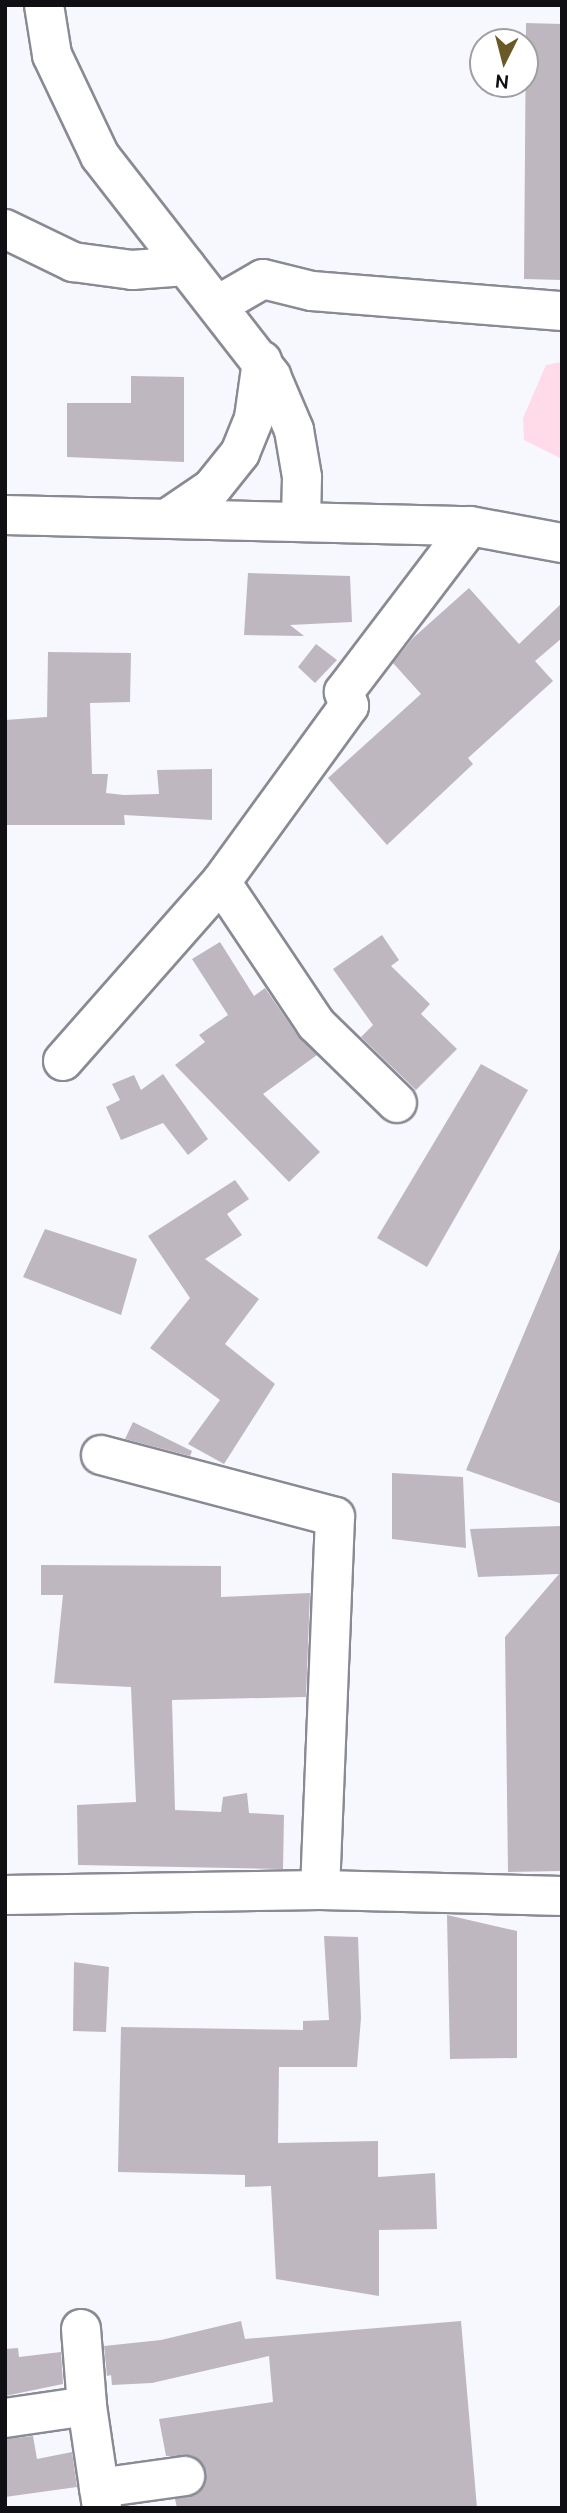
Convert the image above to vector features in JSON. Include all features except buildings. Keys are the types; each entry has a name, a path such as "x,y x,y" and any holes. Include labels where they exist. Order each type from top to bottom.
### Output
{"street":[{"path":"44,5 52,55 75,109 100,156 262,361 294,430 302,477 301,521"},
{"path":"5,229 73,262 132,270 186,266"},
{"path":"218,305 263,279 312,291 562,311"},
{"path":"168,518 212,488 240,453 254,418 262,361"},
{"path":"5,515 470,526 562,542"},
{"path":"63,1061 221,882 349,706 344,692 470,526"},
{"path":"221,882 316,1024 397,1104"},
{"path":"102,1455 335,1517 320,1890"},
{"path":"5,1895 320,1890 562,1896"},
{"path":"81,2329 87,2406 100,2498 185,2476"},
{"path":"5,2418 87,2406"}],"shaded area":[{"path":"562,362 562,459 524,440 523,418 546,365"}]}
